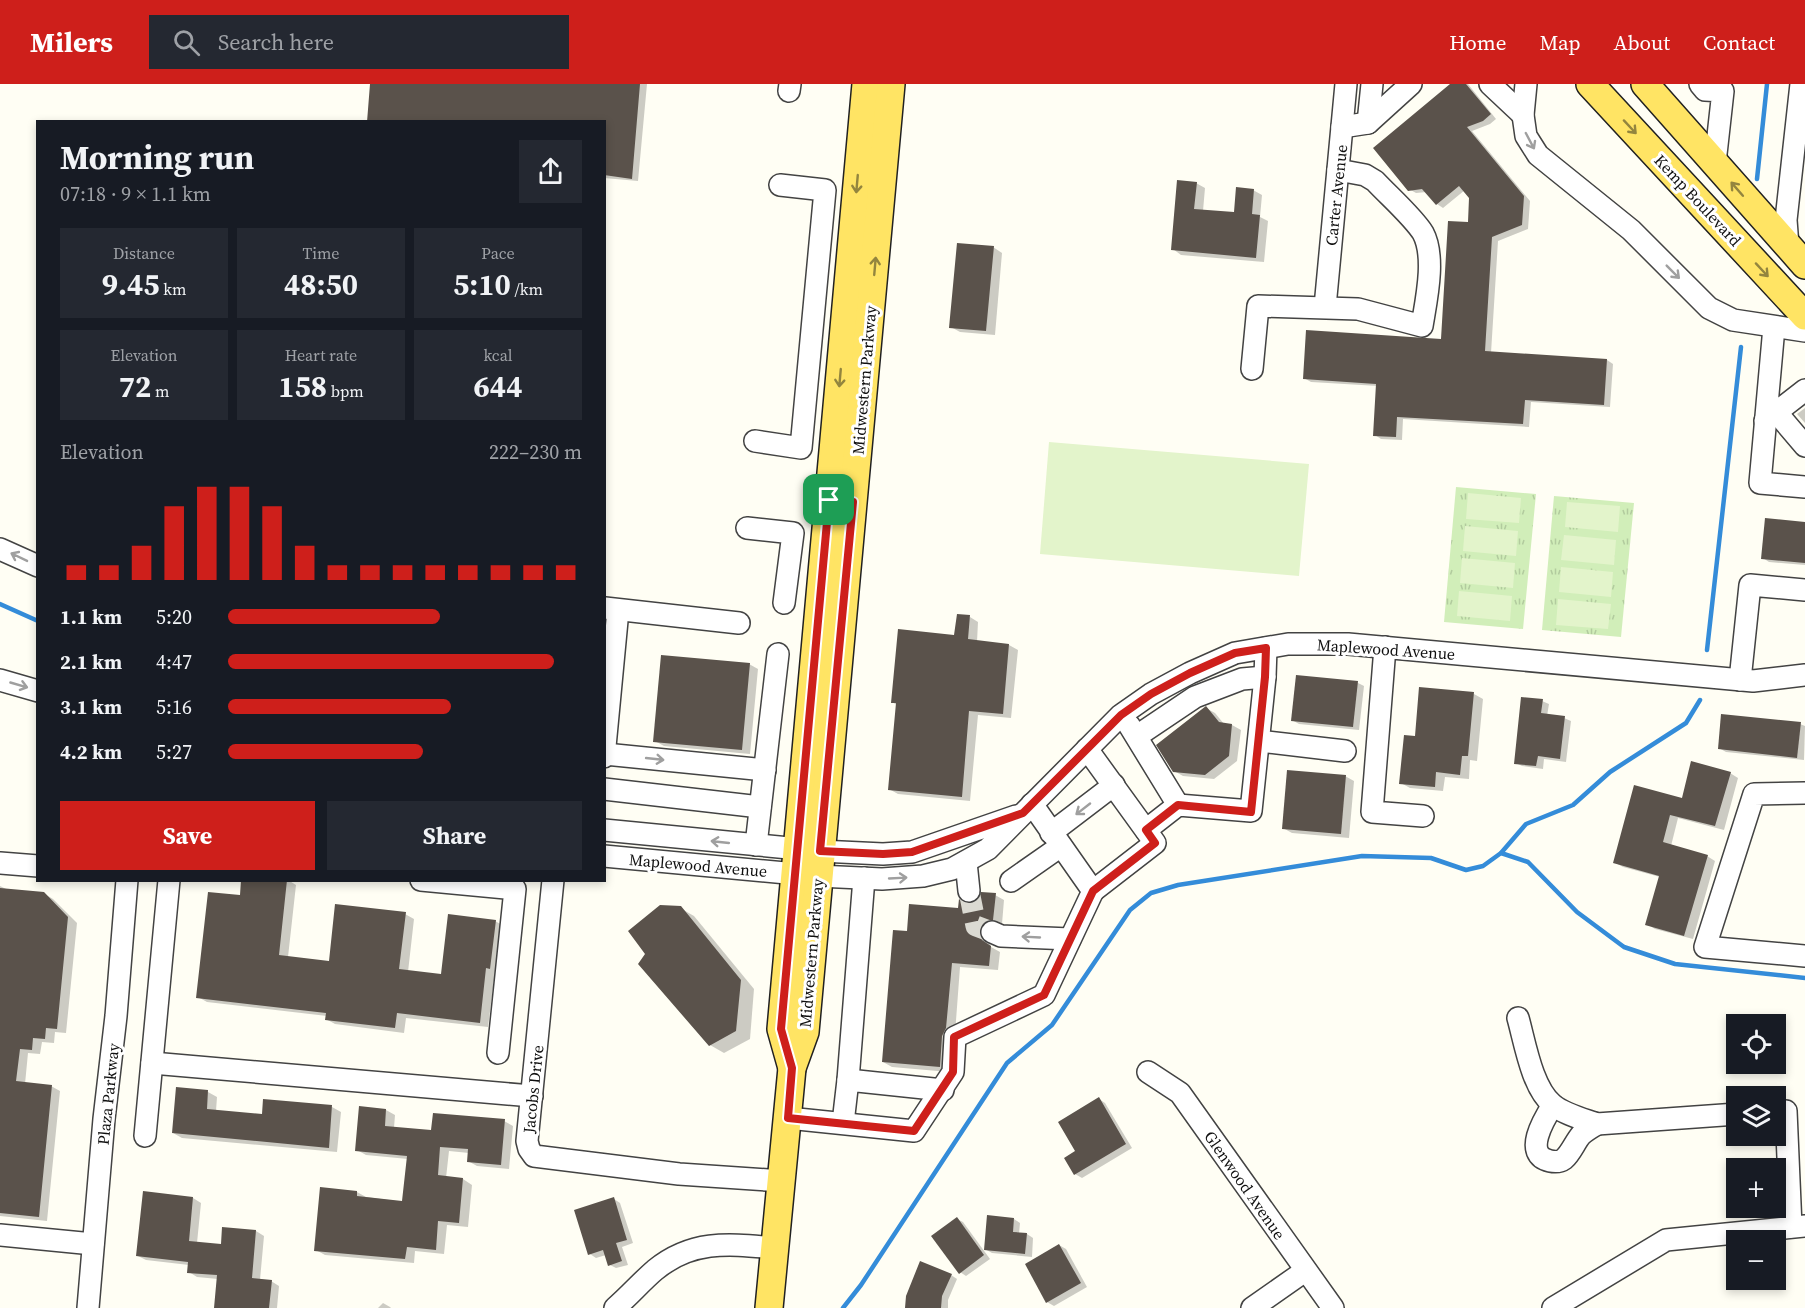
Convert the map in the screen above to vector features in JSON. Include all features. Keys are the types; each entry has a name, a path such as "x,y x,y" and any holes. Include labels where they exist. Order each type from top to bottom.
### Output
{"main road":[{"name":"Midwestern Parkway","path":"866,84 873,150"},
{"name":"Midwestern Parkway","path":"770,1305 792,1068 781,1029 808,863 873,150 891,84"},
{"name":"Kemp Boulevard","path":"1590,84 1805,316"},
{"path":"1645,84 1796,256"}],"street":[{"name":"Carter Avenue","path":"1325,307 1346,84"},
{"path":"1368,123 1372,84"},
{"path":"1342,127 1368,123 1411,84"},
{"path":"1490,84 1522,115"},
{"path":"1526,84 1522,115 1526,136 1538,155 1631,230 1709,308 1733,320 1805,332"},
{"path":"1700,84 1705,90 1723,88 1715,163"},
{"path":"1796,256 1786,220 1797,197 1801,84"},
{"path":"1252,369 1258,306 1358,309 1422,326 1428,292 1429,251 1423,233 1375,181 1365,176 1338,170"},
{"path":"755,441 801,448 825,190 780,185"},
{"path":"1774,327 1771,417 1760,483 1805,487"},
{"path":"1771,417 1805,390"},
{"path":"1771,417 1805,446"},
{"path":"747,528 793,533 784,603"},
{"path":"0,549 36,565"},
{"path":"1740,680 1750,585 1805,590"},
{"path":"606,732 611,609 739,622"},
{"name":"Maplewood Avenue","path":"606,830 756,845 808,863 864,878 923,876 952,869 988,849 1121,715 1151,694 1235,653 1288,644 1348,644 1753,681 1805,675"},
{"path":"1385,647 1372,812 1423,816"},
{"path":"1146,830 1178,805 1251,812 1266,648"},
{"path":"756,845 778,654"},
{"path":"1137,736 1195,697 1242,679 1265,677"},
{"path":"0,680 36,690"},
{"path":"1121,715 1137,736 1178,805"},
{"path":"1259,741 1345,751"},
{"path":"788,1118 914,1131 953,1072 954,1037 1044,995 1093,891 1155,843 1087,749"},
{"path":"606,756 765,770"},
{"path":"1011,881 1114,785"},
{"path":"606,789 760,807"},
{"path":"1805,793 1754,794 1705,947 1805,956"},
{"path":"1027,808 1056,840 1093,891"},
{"name":"Maplewood Avenue","path":"606,856 808,863 912,852 1027,808"},
{"path":"0,862 36,866"},
{"path":"966,862 969,891"},
{"path":"843,1123 864,878"},
{"name":"Plaza Parkway","path":"88,1308 127,882"},
{"path":"144,1136 169,882"},
{"path":"442,882 515,889 498,1053"},
{"name":"Jacobs Drive","path":"553,882 527,1141 534,1156 679,1174 782,1181"},
{"path":"992,932 1002,936 1070,939"},
{"path":"1518,1018 1538,1086 1553,1105 1597,1124 1726,1115"},
{"path":"152,1062 532,1096"},
{"name":"Glenwood Avenue","path":"1148,1072 1180,1093 1333,1308"},
{"path":"848,1080 943,1089"},
{"path":"1553,1105 1538,1128 1536,1149 1539,1155 1548,1161 1564,1159 1582,1134 1597,1124"},
{"path":"1554,1308 1666,1240 1798,1227 1789,1111"},
{"path":"0,1235 93,1244"},
{"path":"615,1308 658,1268 683,1253 725,1244 775,1248"},
{"path":"1252,1308 1305,1271"}],"green space":[{"path":"1049,442 1309,464 1299,576 1040,554"},
{"path":"1456,487 1536,494 1523,629 1444,622"},
{"path":"1468,493 1521,498 1519,523 1466,519"},
{"path":"1554,496 1634,503 1621,637 1542,630"},
{"path":"1567,502 1620,506 1618,532 1565,527"},
{"path":"1465,526 1518,531 1516,556 1463,551"},
{"path":"1564,535 1616,540 1614,565 1561,560"},
{"path":"1462,558 1515,563 1513,588 1460,583"},
{"path":"1561,567 1613,572 1611,597 1559,592"},
{"path":"1459,591 1512,596 1510,621 1457,616"},
{"path":"1558,599 1611,604 1608,629 1556,625"}],"building":[{"path":"370,84 640,84 632,179 606,175 606,120 367,120"},
{"path":"1450,84 1466,84 1491,114 1483,121 1467,127 1524,196 1522,225 1492,237 1485,351 1607,359 1604,405 1525,400 1523,424 1397,417 1396,437 1373,436 1376,384 1303,379 1306,330 1441,339 1448,221 1468,222 1469,198 1459,186 1436,205 1422,189 1408,191 1373,148"},
{"path":"1177,180 1197,182 1194,209 1234,212 1236,187 1254,189 1252,214 1260,215 1256,258 1171,250"},
{"path":"957,243 994,246 986,331 949,328"},
{"path":"1765,518 1805,522 1805,563 1761,559"},
{"path":"957,614 970,615 968,639 1009,644 1003,714 969,711 962,797 888,790 896,703 891,703 898,629 954,635"},
{"path":"661,655 750,663 742,750 653,742"},
{"path":"1296,675 1358,681 1353,727 1291,721"},
{"path":"1419,687 1474,692 1468,756 1462,756 1460,775 1436,772 1435,787 1399,784 1404,735 1415,736"},
{"path":"1521,697 1543,699 1541,713 1565,716 1560,759 1538,756 1536,766 1514,764"},
{"path":"1206,706 1219,722 1232,724 1229,756 1205,775 1173,772 1156,745"},
{"path":"1721,714 1801,722 1797,758 1718,749"},
{"path":"1691,761 1731,772 1715,826 1670,815 1663,842 1708,855 1684,936 1645,925 1659,876 1613,863 1634,785 1682,798"},
{"path":"1287,770 1346,775 1341,834 1282,829"},
{"path":"241,882 287,882 279,955 329,961 335,904 406,912 399,969 441,974 448,914 496,920 490,969 486,968 480,1023 397,1013 395,1028 325,1020 326,1013 196,998 208,892 240,895"},
{"path":"0,888 44,892 68,917 57,1029 46,1028 45,1039 33,1038 32,1050 20,1049 16,1081 52,1085 39,1217 0,1213"},
{"path":"981,892 996,893 993,920 984,922 979,933 982,940 991,946 989,966 952,963 940,1067 882,1062 893,930 907,931 909,904 958,908 959,899 971,904 977,901"},
{"path":"660,905 681,906 741,980 736,1031 709,1046 638,964 645,954 628,931"},
{"path":"176,1087 208,1090 207,1109 262,1114 263,1099 332,1105 329,1148 172,1133"},
{"path":"1099,1097 1126,1144 1074,1175 1064,1158 1075,1151 1058,1122"},
{"path":"359,1106 386,1109 385,1126 431,1130 433,1113 505,1119 501,1165 467,1162 468,1149 440,1147 438,1175 463,1178 459,1223 438,1221 436,1250 407,1247 405,1259 314,1251 320,1187 357,1191 357,1196 402,1201 407,1156 355,1151"},
{"path":"143,1191 193,1197 189,1241 221,1244 222,1227 256,1230 252,1278 272,1280 269,1308 214,1308 217,1275 187,1273 188,1262 136,1256"},
{"path":"614,1197 627,1240 616,1243 622,1261 608,1266 603,1250 588,1255 574,1210"},
{"path":"987,1215 1014,1218 1013,1232 1027,1233 1025,1254 984,1250"},
{"path":"957,1217 984,1255 959,1274 931,1236"},
{"path":"1059,1244 1081,1283 1046,1303 1025,1264"},
{"path":"920,1261 952,1274 942,1296 941,1308 905,1308 906,1296"}],"waterway":[{"path":"1757,179 1767,84"},
{"path":"1707,650 1741,347"},
{"path":"0,604 36,620"},
{"path":"843,1308 861,1285 1007,1063 1052,1025 1130,910 1151,893 1178,885 1362,856 1431,858 1466,870 1483,866 1501,853 1526,824 1573,805 1610,772 1686,723 1700,700"},
{"path":"1501,853 1528,862 1577,912 1624,947 1675,964 1805,978"}],"tunnel":[{"path":"969,891 976,926 992,932"}],"route":[{"path":"829,500 853,502 820,851 883,854 912,852 1023,813 1121,715 1151,694 1235,653 1266,648 1251,812 1178,805 1146,830 1155,843 1093,891 1044,995 954,1037 953,1072 914,1131 788,1118 792,1068 781,1029 829,500"}]}
